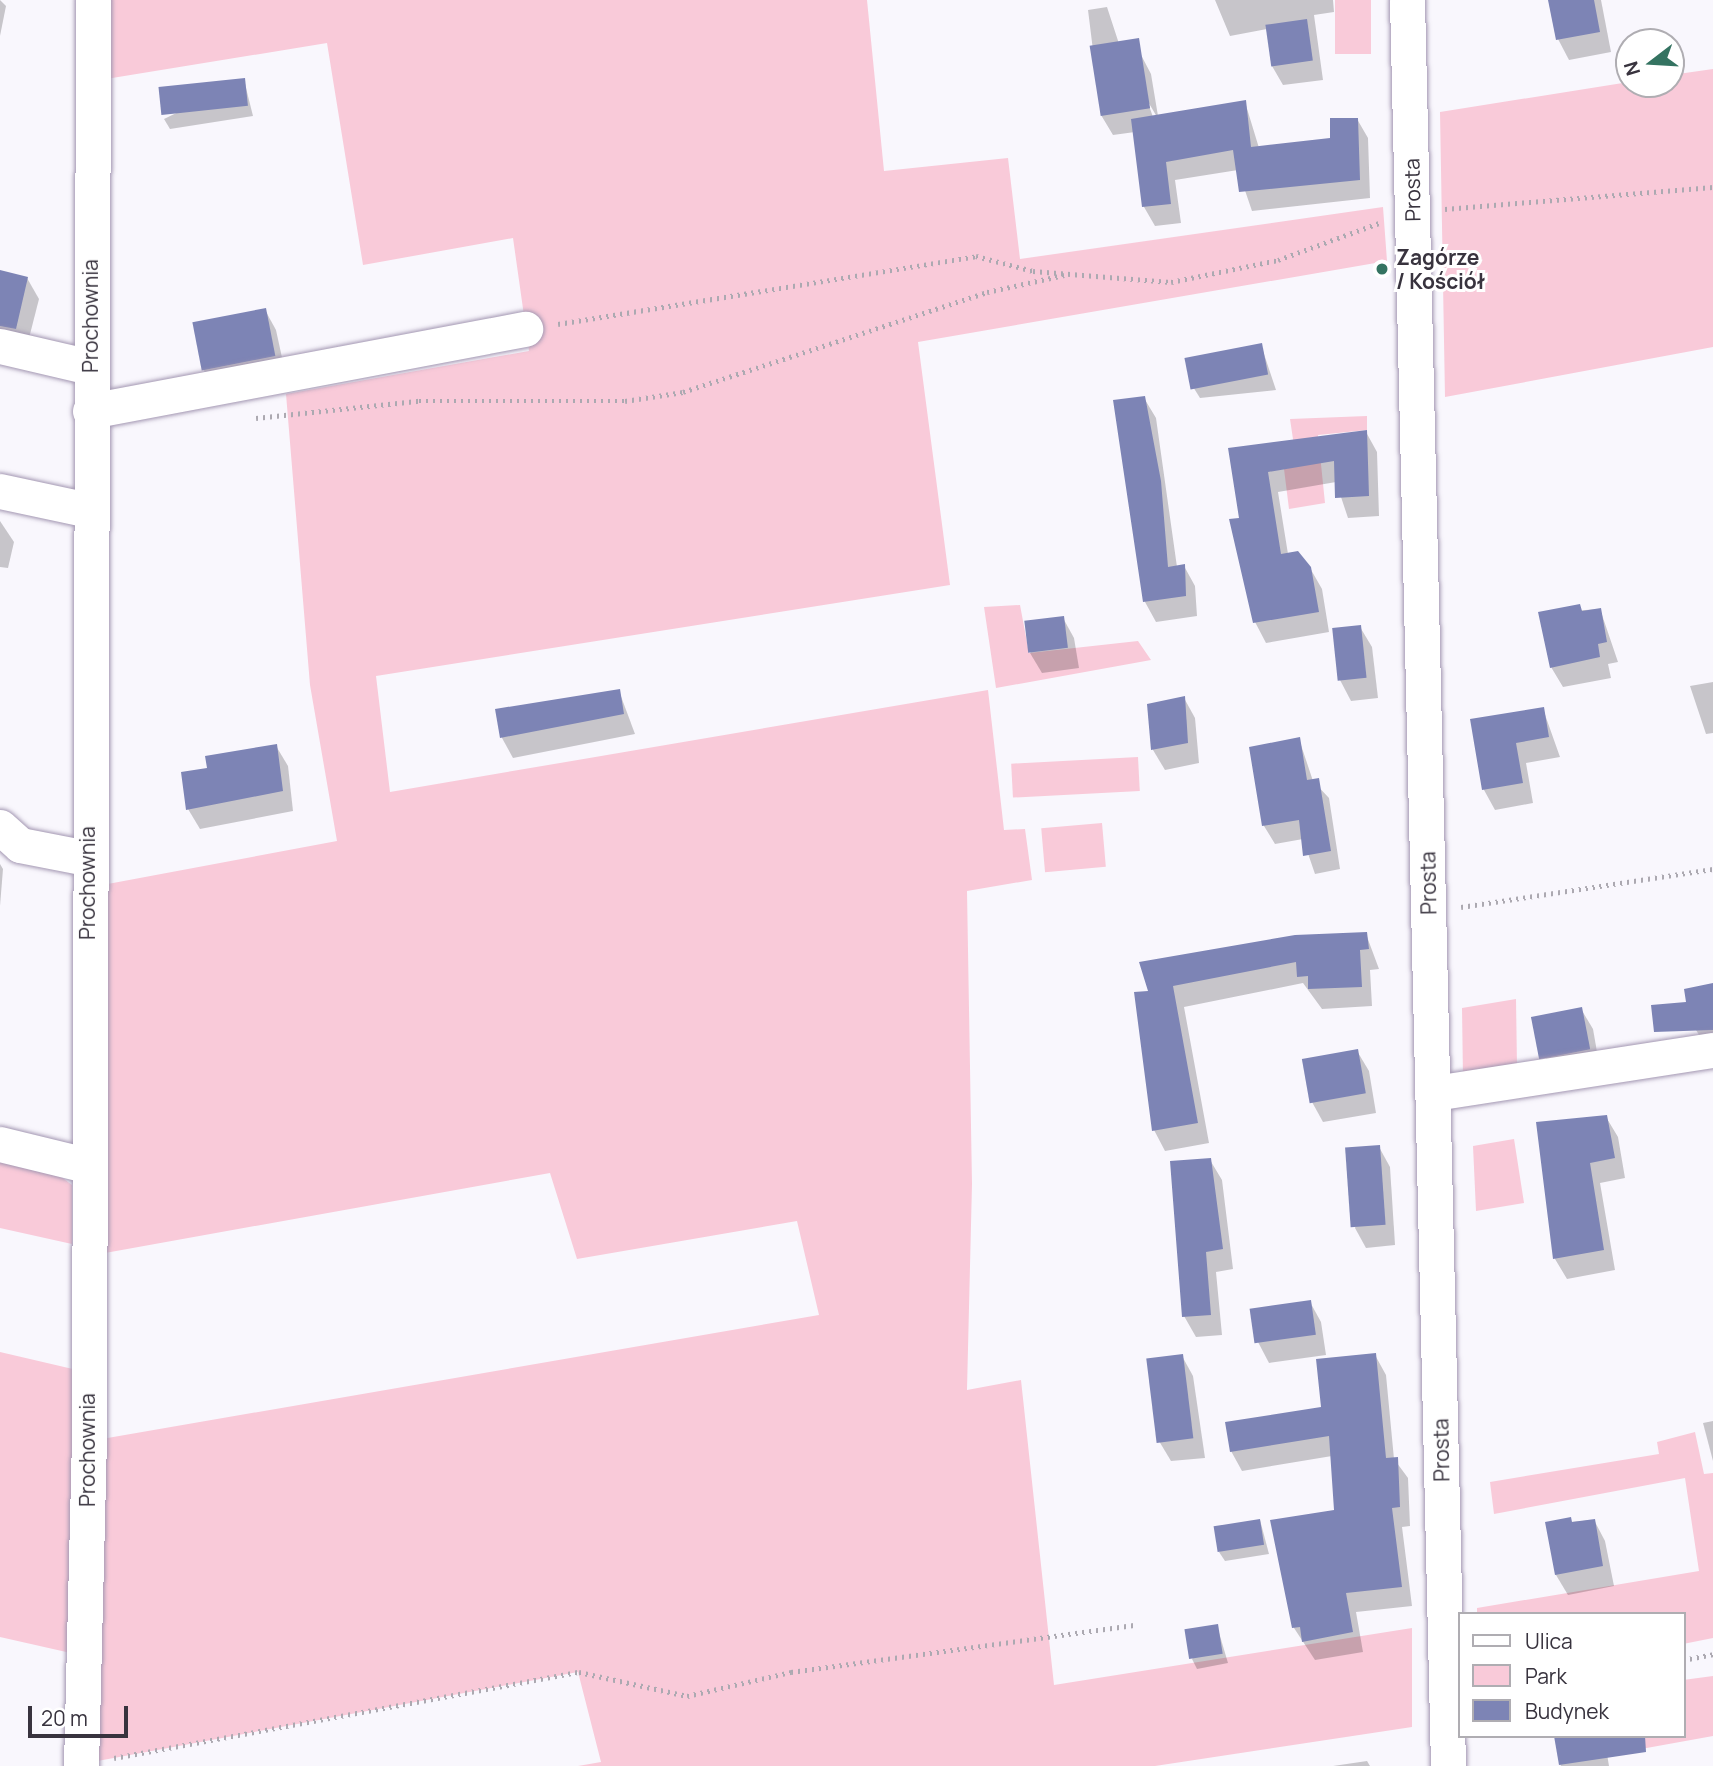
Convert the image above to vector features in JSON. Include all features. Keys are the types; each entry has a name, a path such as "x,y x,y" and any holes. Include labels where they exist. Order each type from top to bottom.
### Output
{"street":[{"name":"Prochownia","path":"81,1764 93,0"},
{"name":"Prosta","path":"1407,0 1448,1766"},
{"path":"90,411 525,329"},
{"path":"0,346 90,367"},
{"path":"0,491 89,510"},
{"path":"0,827 20,845 87,858"},
{"path":"1434,1093 1713,1050"},
{"path":"0,1144 86,1165"}],"path":[{"path":"525,329 976,256 1070,274 1171,282 1278,260 1412,211 1713,187"},
{"path":"248,419 419,401 625,401 682,391 987,292 1070,274"},
{"path":"1429,911 1713,869"},
{"path":"81,1764 579,1672 687,1696 791,1672 1136,1625"},
{"path":"1685,1660 1713,1654"}],"green space":[{"path":"107,0 867,0 884,171 1008,158 1020,259 1383,207 1387,261 918,342 950,585 376,676 390,792 988,690 1004,830 1025,829 1032,880 967,891 972,1184 967,1390 1021,1380 1054,1685 1412,1628 1412,1727 1155,1766 578,1766 601,1762 578,1672 92,1762 96,1440 819,1315 797,1221 577,1259 550,1173 94,1255 97,886 337,841 310,685 286,394 529,351 513,238 363,265 327,43 106,79"},
{"path":"1335,0 1371,0 1371,54 1335,54"},
{"path":"1713,69 1713,347 1445,397 1440,112 1615,84 1615,98 1685,98 1685,73"},
{"path":"1367,416 1367,430 1318,435 1325,503 1289,509 1284,469 1297,466 1290,419"},
{"path":"1020,605 1029,653 1138,641 1151,660 996,688 984,607"},
{"path":"1138,757 1140,791 1013,798 1011,764"},
{"path":"1102,823 1106,867 1045,872 1041,828"},
{"path":"1516,999 1517,1067 1463,1077 1462,1008"},
{"path":"1514,1139 1524,1203 1476,1211 1473,1146"},
{"path":"0,1157 48,1167 72,1185 72,1244 0,1228"},
{"path":"0,1352 77,1370 84,1656 0,1637"},
{"path":"1695,1432 1704,1474 1713,1473 1713,1638 1685,1644 1685,1612 1477,1612 1477,1608 1699,1571 1685,1478 1494,1514 1490,1482 1659,1454 1657,1442"},
{"path":"1713,1676 1713,1736 1630,1751 1628,1738 1685,1738 1685,1680"}],"building":[{"path":"1548,0 1594,0 1600,32 1556,40"},
{"path":"1307,19 1313,61 1271,66 1265,25"},
{"path":"1139,38 1150,108 1101,116 1090,46"},
{"path":"245,78 248,106 161,115 158,87"},
{"path":"1246,100 1251,147 1330,138 1330,118 1358,118 1360,180 1239,192 1233,150 1166,162 1171,204 1142,207 1131,119"},
{"path":"0,270 28,277 16,329 0,326"},
{"path":"266,308 275,356 202,370 192,322"},
{"path":"1262,343 1268,374 1191,389 1184,358"},
{"path":"1145,396 1161,481 1168,567 1185,564 1186,596 1143,602 1113,400"},
{"path":"1367,430 1369,496 1335,498 1334,461 1268,472 1281,554 1298,551 1311,567 1319,612 1253,623 1229,519 1239,518 1228,448"},
{"path":"1580,604 1582,611 1601,608 1607,642 1598,644 1600,657 1550,668 1538,612"},
{"path":"1064,616 1068,648 1028,653 1024,621"},
{"path":"1361,625 1367,678 1338,681 1332,628"},
{"path":"620,689 624,714 500,738 495,709"},
{"path":"1185,696 1188,743 1151,750 1147,704"},
{"path":"1544,707 1549,737 1516,743 1523,783 1482,790 1470,719"},
{"path":"1300,737 1307,780 1319,778 1331,851 1303,856 1299,820 1262,826 1249,747"},
{"path":"277,744 283,791 186,810 181,772 207,768 205,756"},
{"path":"1367,932 1369,949 1360,950 1362,987 1308,989 1308,976 1297,977 1296,962 1173,986 1198,1123 1152,1131 1134,992 1148,991 1139,962 1295,935"},
{"path":"1713,983 1713,1030 1654,1032 1651,1005 1686,1002 1684,989"},
{"path":"1582,1007 1590,1049 1539,1059 1531,1017"},
{"path":"1358,1049 1366,1093 1310,1103 1302,1059"},
{"path":"1607,1115 1615,1158 1590,1163 1604,1250 1553,1259 1536,1122"},
{"path":"1380,1145 1386,1225 1351,1227 1345,1147"},
{"path":"1211,1158 1223,1249 1206,1252 1211,1315 1182,1317 1170,1161"},
{"path":"1311,1300 1316,1335 1254,1343 1250,1309"},
{"path":"1376,1353 1386,1458 1398,1457 1400,1507 1392,1508 1402,1587 1346,1593 1353,1632 1302,1642 1300,1627 1292,1628 1270,1520 1334,1510 1329,1436 1230,1452 1225,1422 1321,1407 1316,1359"},
{"path":"1183,1354 1193,1438 1157,1443 1146,1359"},
{"path":"1571,1517 1572,1522 1595,1519 1603,1566 1555,1575 1545,1522"},
{"path":"1260,1519 1264,1545 1218,1552 1214,1526"},
{"path":"1218,1624 1223,1654 1189,1659 1184,1629"},
{"path":"1554,1738 1645,1738 1646,1752 1559,1765"}],"place":[{"name":"Zagórze / Kościół","path":"1382,269"}]}
